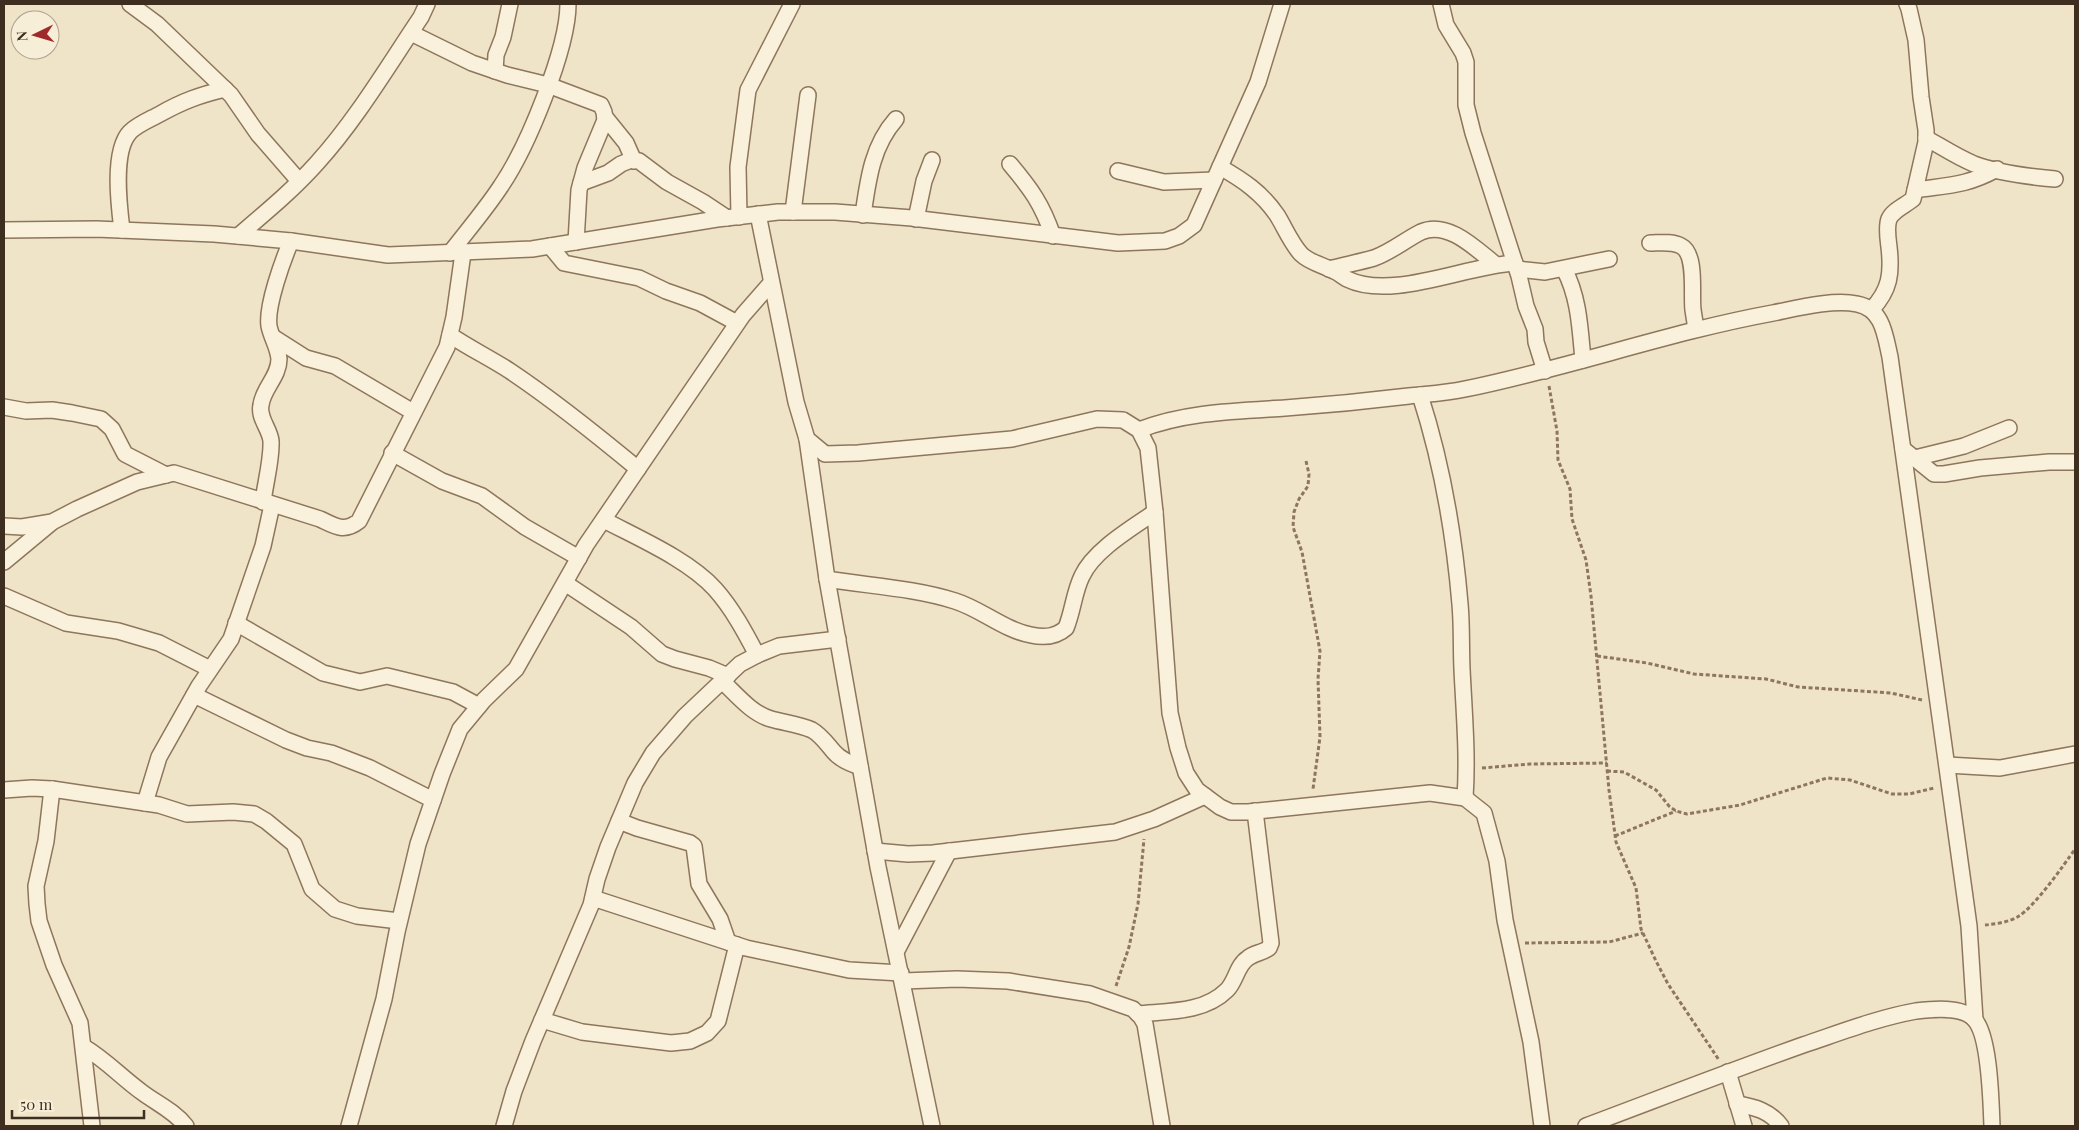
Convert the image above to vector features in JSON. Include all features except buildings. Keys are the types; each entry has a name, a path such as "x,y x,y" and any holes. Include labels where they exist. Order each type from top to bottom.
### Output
{"street":[{"path":"130,4 157,24 225,90 258,134 299,182"},
{"path":"238,236 299,182 317,163 372,91 411,33 427,4"},
{"path":"495,71 496,55 503,37 510,4"},
{"path":"4,562 52,522 77,509 136,482 174,474 320,519 334,526 352,527 359,521 447,346 454,317 457,253 502,185 520,152 548,85 560,50 568,14 568,4"},
{"path":"733,218 748,90 792,4"},
{"path":"4,230 122,230 238,236 291,241 388,255 532,249 758,214 793,212 916,219 1118,243 1165,241 1179,236 1194,225 1258,82 1282,4"},
{"path":"1441,4 1446,25 1463,53 1466,62 1466,105 1473,133 1516,266 1526,306 1535,328 1536,342 1544,371"},
{"path":"1872,309 1882,299 1888,288 1890,270 1889,219 1896,210 1913,199 1926,138 1916,40 1910,8 1907,4"},
{"path":"411,33 472,63 548,85 601,105 605,116 626,142 634,161"},
{"path":"122,230 118,173 121,150 130,132 198,95 225,90"},
{"path":"793,212 808,96"},
{"path":"576,242 576,215 581,183 605,116"},
{"path":"863,215 872,161 880,142 896,120"},
{"path":"1926,138 1956,156 1976,164 2031,176 2055,179"},
{"path":"916,219 924,181 932,160"},
{"path":"581,183 608,173 620,164 639,161 667,182 733,218"},
{"path":"1010,164 1035,194 1045,212 1053,236"},
{"path":"1915,190 1957,185 1972,181 1997,169"},
{"path":"1118,172 1164,182 1217,174 1246,182 1264,198 1299,252 1307,260 1329,269 1348,280 1366,284 1392,286 1494,264 1545,272 1609,259"},
{"path":"758,214 796,402 808,440 827,579 875,851 932,1126"},
{"path":"1329,269 1374,258 1424,231 1440,231 1460,236 1476,246 1494,264"},
{"path":"145,803 159,757 194,695 231,639 263,546 271,441 260,412 261,403 278,368 279,358 269,326 270,314 279,268 291,241"},
{"path":"1650,243 1671,243 1686,249 1692,269 1693,309 1696,329"},
{"path":"550,246 564,263 639,278 666,292 700,303 737,323"},
{"path":"1564,269 1572,284 1578,308 1583,360"},
{"path":"349,1126 384,999 399,921 418,844 460,729 479,706 516,669 579,558 604,520 737,323 771,283"},
{"path":"1139,430 1163,421 1230,411 1340,405 1463,390 1544,371 1729,321 1812,306 1856,303 1872,309 1882,325 1909,454 1938,706 1969,926 1975,1020 1986,1047 1992,1126"},
{"path":"450,335 510,371 541,393 587,426 638,469"},
{"path":"273,337 306,358 335,366 414,412"},
{"path":"1420,395 1431,428 1443,481 1453,541 1460,607 1467,770 1465,798"},
{"path":"4,407 26,411 52,410 101,419 112,429 125,454 166,475"},
{"path":"808,440 825,454 858,453 1012,439 1097,419 1123,420 1139,430 1148,448 1155,512 1170,713 1186,773 1197,790 1231,812 1430,793 1465,798 1484,814 1497,861 1505,920 1531,1042 1542,1126"},
{"path":"1909,454 1964,446 2009,428"},
{"path":"392,453 442,481 482,496 525,527 579,558"},
{"path":"1909,454 1934,474 1980,468 2075,462"},
{"path":"827,579 918,592 956,601 1029,635 1051,637 1060,634 1066,628 1082,576 1090,562 1132,527 1155,512"},
{"path":"604,520 693,570 715,589 742,628 757,654"},
{"path":"4,526 22,527 52,522"},
{"path":"566,582 631,627 662,654 709,668 725,679 740,699 756,712 769,719 798,725 811,730 820,735 841,758 860,767"},
{"path":"4,596 66,623 118,631 160,643 210,669"},
{"path":"236,623 323,673 360,682 387,676 453,692 479,706"},
{"path":"504,1126 514,1091 593,898 597,879 619,821 635,783 653,753 684,716 740,664 757,654 779,646 838,639"},
{"path":"194,695 286,740 307,748 331,752 433,800"},
{"path":"1948,772 2000,768 2075,754"},
{"path":"4,790 52,789 145,803 187,814 233,812 254,814 266,821 294,844 312,889 335,909 357,916 399,921"},
{"path":"52,789 46,841 36,886 39,921 54,965 80,1023 92,1126"},
{"path":"875,851 908,854 949,851 1115,832 1145,822 1205,796"},
{"path":"1138,1014 1200,1006 1221,995 1232,983 1242,964 1248,958 1269,948 1270,943 1255,811"},
{"path":"542,1020 582,1032 671,1043 690,1041 708,1033 718,1021 732,943 699,884 694,846 690,843 619,821"},
{"path":"896,952 949,851"},
{"path":"593,898 732,943 848,970 902,977 1008,981 1090,994 1133,1009 1145,1024 1162,1126"},
{"path":"1586,1126 1728,1072 1848,1030 1916,1011 1950,1010 1966,1013 1975,1020"},
{"path":"84,1047 102,1058 143,1093 178,1117 186,1126"},
{"path":"1728,1072 1744,1126"},
{"path":"1737,1104 1765,1111 1776,1119 1781,1126"}],"path":[{"path":"1544,371 1556,423 1558,460 1570,488 1572,519 1586,560 1615,836 1636,888 1643,933 1668,984 1728,1072"},
{"path":"1306,461 1309,474 1308,486 1296,506 1293,527 1302,552 1320,651 1318,679 1320,737 1313,788 1314,805"},
{"path":"1597,656 1647,663 1694,674 1766,679 1798,687 1891,693 1910,696 1938,706"},
{"path":"1467,770 1530,764 1607,764"},
{"path":"1607,771 1624,772 1656,790 1669,806 1676,811 1686,814 1740,805 1827,778 1850,780 1892,794 1930,791 1948,772"},
{"path":"1615,836 1676,811"},
{"path":"1113,1002 1118,977 1129,947 1138,904 1145,822"},
{"path":"1969,926 1997,924 2019,916 2036,899 2075,849"},
{"path":"1510,943 1609,942 1643,933"}]}
